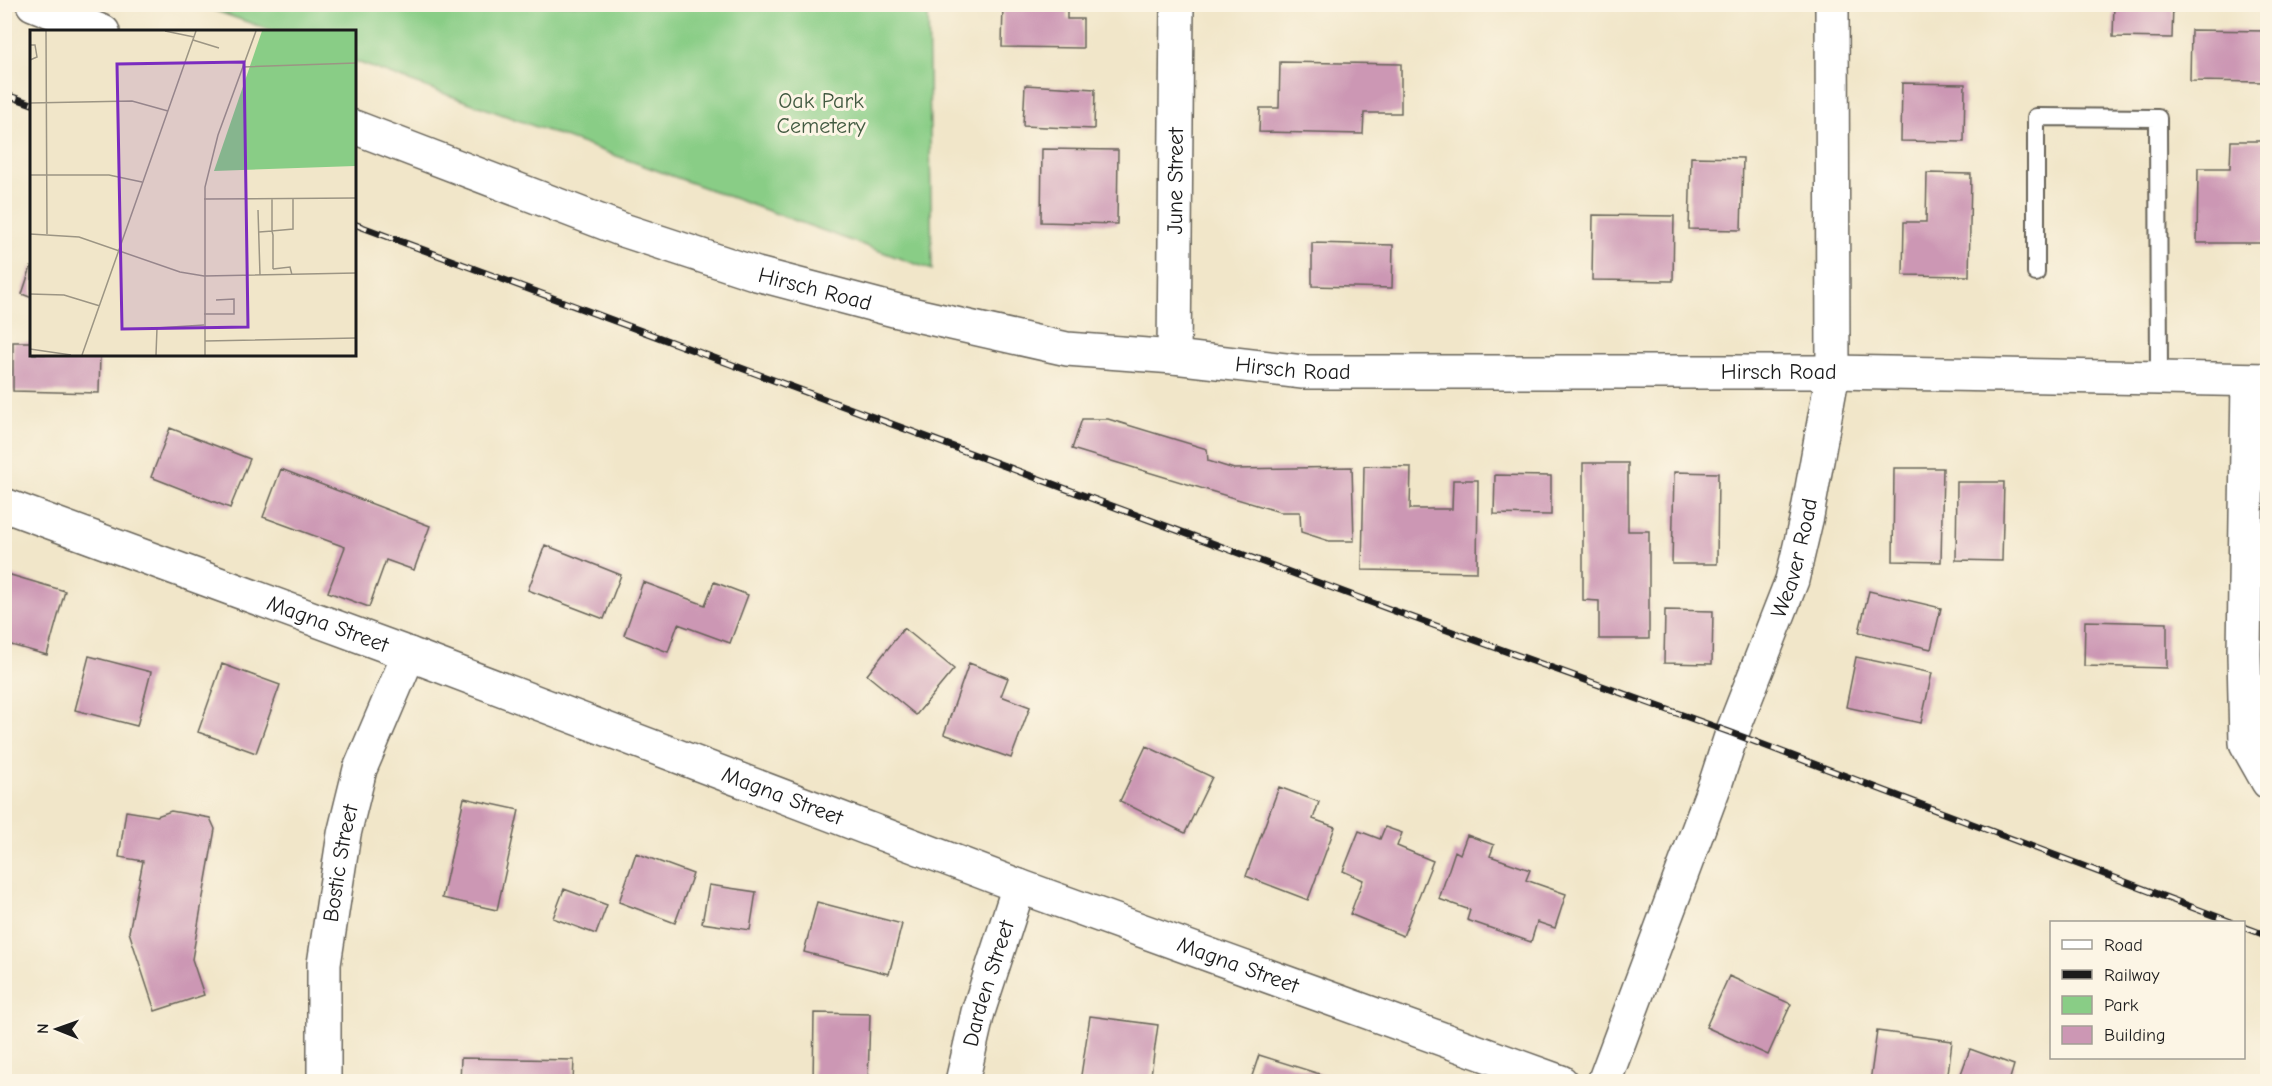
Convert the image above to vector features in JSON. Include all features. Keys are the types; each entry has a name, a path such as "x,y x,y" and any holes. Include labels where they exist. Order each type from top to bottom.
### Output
{"street":[{"name":"June Street","path":"1174,357 1177,4"},
{"name":"Weaver Road","path":"1604,1082 1712,793 1732,733 1792,580 1808,516 1833,372 1832,4"},
{"path":"39,6 99,30"},
{"name":"Hirsch Road","path":"356,128 623,230 757,274 898,310 1067,349 1174,357 1303,372 1833,372 2258,381"},
{"path":"2258,381 2244,654 2246,743 2268,782"},
{"name":"Magna Street","path":"4,505 409,654 1019,886 1561,1082"},
{"name":"Bostic Street","path":"324,1082 324,964 344,834 360,769 409,654"},
{"name":"Darden Street","path":"962,1082 978,1012 1019,886"}],"lane":[{"path":"2036,273 2037,117 2158,118 2159,379"}],"green space":[{"name":"Oak Park Cemetery","path":"199,5 928,5 932,270 356,62 356,30 270,30"}],"building":[{"path":"1003,4 1067,4 1067,19 1083,19 1083,48 1002,47"},
{"path":"2114,4 2173,4 2172,38 2113,37"},
{"path":"2191,30 2268,31 2268,82 2190,81"},
{"path":"1280,62 1401,64 1401,113 1364,113 1363,134 1259,132 1260,108 1279,108"},
{"path":"1902,83 1965,84 1964,142 1901,141"},
{"path":"1025,85 1095,89 1094,129 1023,126"},
{"path":"2231,141 2268,141 2268,243 2197,243 2198,168 2230,168"},
{"path":"1042,149 1118,150 1117,224 1041,222"},
{"path":"1691,157 1743,158 1741,230 1689,229"},
{"path":"1927,173 1971,174 1969,276 1903,275 1904,222 1926,222"},
{"path":"1593,215 1674,216 1673,281 1592,280"},
{"path":"1312,243 1393,245 1392,288 1312,286"},
{"path":"30,270 30,297 22,294"},
{"path":"13,342 30,342 30,356 100,356 99,393 13,391"},
{"path":"1082,419 1108,419 1207,449 1208,461 1234,469 1352,467 1354,541 1329,541 1301,532 1300,512 1280,512 1072,449"},
{"path":"170,428 250,459 230,508 151,477"},
{"path":"1583,463 1628,463 1628,531 1649,531 1649,639 1599,639 1599,601 1583,600"},
{"path":"1364,466 1411,467 1410,509 1452,509 1453,480 1478,480 1477,572 1362,570"},
{"path":"1894,468 1943,468 1941,562 1893,561"},
{"path":"281,469 430,526 414,570 386,560 369,607 328,592 345,547 263,517"},
{"path":"1674,472 1718,473 1717,564 1672,564"},
{"path":"1495,475 1551,476 1551,515 1494,514"},
{"path":"1957,482 2004,482 2002,561 1956,560"},
{"path":"545,545 621,575 604,619 528,590"},
{"path":"4,573 65,591 47,655 4,643"},
{"path":"643,582 705,605 714,582 748,595 730,643 678,624 668,652 624,635"},
{"path":"1869,591 1941,608 1931,649 1859,632"},
{"path":"1665,610 1713,611 1712,664 1664,663"},
{"path":"2085,621 2167,623 2167,668 2084,666"},
{"path":"904,628 954,669 916,715 867,675"},
{"path":"89,656 151,672 137,726 75,710"},
{"path":"1856,657 1932,673 1921,723 1846,707"},
{"path":"969,663 1008,678 1001,696 1030,707 1011,758 944,734"},
{"path":"222,664 280,685 256,753 198,732"},
{"path":"1146,746 1212,777 1185,833 1120,801"},
{"path":"1279,787 1319,802 1313,819 1335,827 1308,900 1246,876"},
{"path":"464,798 519,810 497,910 442,898"},
{"path":"126,811 157,816 171,811 210,818 215,829 192,959 204,995 155,1011 129,932 143,861 119,857"},
{"path":"1385,827 1402,833 1397,846 1433,861 1403,936 1350,914 1363,880 1343,871 1359,831 1380,839"},
{"path":"1467,835 1494,845 1490,856 1530,870 1526,880 1566,894 1555,928 1537,922 1531,942 1467,920 1470,910 1439,899 1455,851 1460,854"},
{"path":"636,853 693,874 675,923 619,902"},
{"path":"709,885 756,892 750,930 702,923"},
{"path":"564,889 607,905 596,934 553,918"},
{"path":"817,902 902,924 889,974 804,952"},
{"path":"1729,976 1791,1004 1768,1055 1706,1027"},
{"path":"814,1013 870,1014 868,1082 813,1082"},
{"path":"1090,1016 1158,1025 1150,1082 1080,1082"},
{"path":"1877,1031 1952,1041 1947,1082 1870,1082"},
{"path":"1970,1049 2014,1065 2009,1082 1958,1082"},
{"path":"1259,1055 1342,1081 1342,1082 1250,1082"},
{"path":"461,1058 574,1060 573,1082 460,1082"}],"railway":[{"path":"4,94 30,103"},
{"path":"356,225 1389,609 1732,733 2228,921"},
{"path":"2245,927 2268,936"}]}
